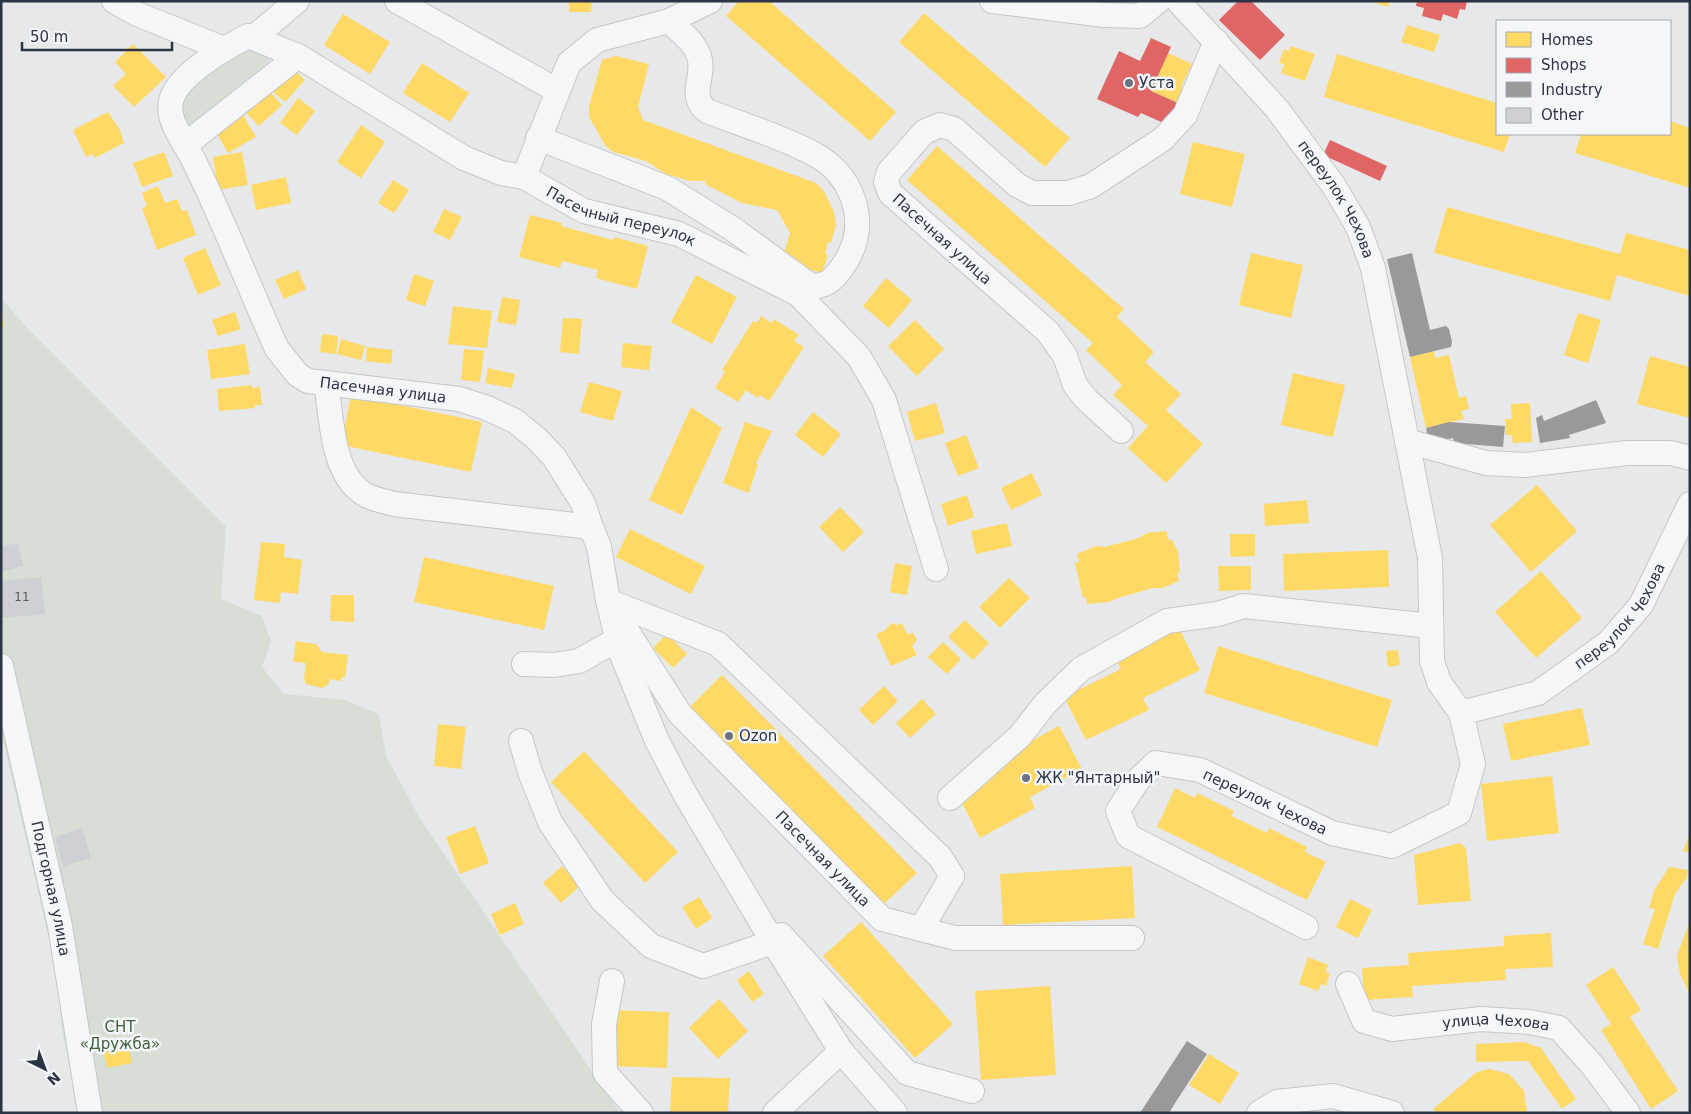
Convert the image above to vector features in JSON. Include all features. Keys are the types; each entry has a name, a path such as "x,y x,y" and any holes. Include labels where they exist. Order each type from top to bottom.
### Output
{"street":[{"path":"114,1 137,14 224,49"},
{"path":"254,38 297,1"},
{"path":"397,1 558,91"},
{"path":"524,177 569,63 597,40 669,21 710,1"},
{"path":"992,1 1104,15 1140,16 1158,1"},
{"name":"переулок Чехова","path":"1178,1 1277,109 1334,186 1358,227 1372,268 1430,558 1432,661 1439,682 1460,713 1473,764 1459,812 1392,846 1332,833 1200,770 1156,764 1138,780 1118,811 1128,836 1306,927"},
{"path":"538,138 667,188 733,229 811,286 819,287 828,284 844,266 853,249 857,235 858,214 855,200 832,168 815,154 701,106 696,97 702,68 700,58 694,44 669,21"},
{"name":"Пасечная улица","path":"254,38 248,36 224,49 198,68 175,90 170,103 172,118 277,350 298,375 308,381 459,400 487,408 515,422 536,438 554,457 583,503 599,547 608,601 618,639 657,741 685,794 773,942 841,1051 895,1113"},
{"name":"Пасечный переулок","path":"254,38 298,56 464,158 501,173 524,177 584,211 679,234 798,294 859,357 884,400 936,569"},
{"name":"Пасечная улица","path":"1121,431 1086,399 1076,385 1065,356 1048,332 890,193 886,182 889,172 924,132 940,125 954,129 1017,185 1032,193 1069,193 1091,186 1163,139 1185,115 1216,41"},
{"path":"185,145 298,56"},
{"path":"326,383 338,458 343,474 365,495 394,504 591,527"},
{"path":"1407,441 1486,464 1524,465 1627,453 1671,453 1690,458"},
{"name":"переулок Чехова","path":"1460,713 1538,693 1608,643 1641,605 1690,504"},
{"path":"608,601 718,644 940,857 952,876 921,929"},
{"name":"Пасечная улица","path":"608,601 680,714 882,918 955,938 1132,938"},
{"path":"950,798 1020,736 1045,704 1081,669 1167,621 1218,614 1244,606 1431,626"},
{"path":"524,664 554,665 579,660 618,639"},
{"name":"Подгорная улица","path":"1,666 60,926 90,1113"},
{"path":"521,741 530,772 550,822 602,900 651,946 703,966 773,942"},
{"path":"745,895 907,1073 972,1091"},
{"path":"612,980 604,1024 605,1073 641,1113"},
{"name":"улица Чехова","path":"1348,984 1364,1021 1392,1029 1481,1019 1530,1022 1559,1028 1593,1066 1628,1113"},
{"path":"775,1113 841,1051"},
{"path":"1259,1113 1277,1102 1333,1096 1392,1113"}],"green space":[{"path":"249,48 272,55 271,59 192,129 187,128 184,125 181,111 185,92 234,52"},
{"name":"СНТ «Дружба»","path":"1,298 29,330 226,527 221,599 262,616 271,641 262,667 284,694 345,700 379,714 386,756 419,817 620,1113 79,1113 62,1029 58,977 1,731"}],"building: Homes":[{"path":"569,1 592,1 591,12 569,12"},
{"path":"739,1 769,1 896,112 870,141 726,16"},
{"path":"1369,1 1390,1 1388,7"},
{"path":"924,13 1070,138 1045,167 899,42"},
{"path":"343,14 390,42 370,74 324,45"},
{"path":"1407,25 1440,35 1434,52 1401,42"},
{"path":"133,44 166,77 134,107 113,86 126,74 115,62"},
{"path":"1291,46 1315,54 1305,81 1281,73 1284,64 1279,63 1284,49 1289,51"},
{"path":"1168,53 1192,64 1181,87 1185,89 1178,103 1151,91"},
{"path":"1337,54 1496,103 1496,135 1510,135 1504,152 1324,97"},
{"path":"616,56 649,64 638,107 643,120 816,183 824,191 834,212 836,225 831,243 828,242 825,254 828,255 822,273 812,270 809,279 782,260 790,233 777,210 742,203 705,184 706,181 690,181 666,174 646,161 613,152 605,145 589,117 589,106 602,60"},
{"path":"422,63 469,93 450,122 403,93"},
{"path":"288,65 305,80 285,102 268,88"},
{"path":"268,90 282,105 259,126 245,112"},
{"path":"298,98 315,111 297,135 280,123"},
{"path":"240,110 256,137 228,153 212,125"},
{"path":"108,112 120,130 124,143 95,158 93,154 86,157 73,130"},
{"path":"1671,121 1690,128 1690,188 1575,153 1581,135 1671,135"},
{"path":"361,125 385,142 361,178 337,162"},
{"path":"1193,142 1245,154 1232,207 1180,194"},
{"path":"937,146 1124,309 1117,317 1154,352 1145,362 1181,394 1166,410 1203,444 1166,483 1128,448 1148,426 1113,395 1122,385 1086,350 1093,343 907,180"},
{"path":"164,152 173,176 142,187 133,163"},
{"path":"242,152 248,185 218,190 213,157"},
{"path":"286,177 291,203 256,210 251,185"},
{"path":"393,180 409,190 394,213 378,203"},
{"path":"158,186 165,203 177,199 182,211 187,210 196,235 157,250 142,208 147,206 142,193"},
{"path":"1447,207 1620,254 1626,233 1690,250 1690,296 1617,275 1610,301 1434,253"},
{"path":"444,209 462,217 450,240 433,232"},
{"path":"530,215 562,223 561,226 613,240 614,237 648,246 637,289 596,278 598,270 562,261 560,268 519,257"},
{"path":"205,248 221,285 198,295 183,258"},
{"path":"1251,253 1303,265 1291,318 1239,305"},
{"path":"298,270 306,289 284,299 275,280"},
{"path":"414,274 434,281 425,306 406,300"},
{"path":"696,275 737,297 712,344 671,322"},
{"path":"886,278 912,300 889,328 863,306"},
{"path":"502,297 520,300 516,325 497,322"},
{"path":"1,302 4,327 1,327"},
{"path":"453,306 492,311 487,348 448,344"},
{"path":"235,312 241,329 218,336 212,320"},
{"path":"1578,313 1601,320 1588,363 1564,355"},
{"path":"761,316 772,323 774,319 799,335 794,341 804,347 769,401 760,395 758,398 746,390 738,402 715,388 725,372 722,370 753,321 757,323"},
{"path":"563,318 582,319 579,354 560,352"},
{"path":"915,320 944,349 917,376 888,346"},
{"path":"322,334 338,336 336,354 320,352"},
{"path":"341,339 365,346 361,360 337,354"},
{"path":"623,343 652,346 649,370 621,367"},
{"path":"245,344 250,374 211,379 207,350"},
{"path":"367,347 393,350 391,364 366,361"},
{"path":"464,349 484,351 480,382 461,380"},
{"path":"1434,351 1435,358 1449,355 1459,398 1466,396 1469,409 1461,411 1464,419 1426,428 1410,357"},
{"path":"1650,356 1690,367 1690,418 1637,404"},
{"path":"488,368 515,374 512,388 485,383"},
{"path":"1293,373 1345,385 1333,437 1281,425"},
{"path":"589,382 622,391 613,421 580,412"},
{"path":"252,385 252,388 260,387 262,405 255,405 255,408 219,411 217,389"},
{"path":"351,395 482,422 471,472 341,445"},
{"path":"936,403 945,433 915,441 907,412"},
{"path":"1530,403 1532,442 1513,443 1512,435 1506,435 1505,419 1512,419 1511,404"},
{"path":"691,407 722,428 682,515 649,500"},
{"path":"813,412 841,434 823,457 795,435"},
{"path":"745,422 772,431 756,464 758,464 749,493 723,483"},
{"path":"966,435 979,468 958,476 945,443"},
{"path":"1032,473 1042,495 1011,510 1001,488"},
{"path":"1537,485 1577,531 1531,572 1490,525"},
{"path":"967,495 974,517 948,526 941,504"},
{"path":"1307,500 1309,523 1265,526 1264,504"},
{"path":"840,507 864,532 843,552 819,527"},
{"path":"1007,523 1012,546 976,554 971,531"},
{"path":"630,529 705,566 691,594 616,557"},
{"path":"1166,531 1169,540 1172,540 1178,551 1180,573 1177,573 1179,581 1163,588 1153,588 1109,602 1087,604 1086,597 1083,598 1075,563 1079,562 1077,554 1096,546 1105,547 1139,538 1147,533"},
{"path":"1230,534 1255,534 1255,556 1230,557"},
{"path":"261,542 285,544 284,557 302,560 298,594 281,592 280,603 254,600"},
{"path":"1388,550 1389,587 1284,591 1283,554"},
{"path":"424,557 554,586 544,630 414,602"},
{"path":"895,563 912,566 907,595 890,592"},
{"path":"1218,566 1251,566 1251,590 1219,591"},
{"path":"1541,571 1582,618 1536,658 1495,612"},
{"path":"1009,578 1030,598 1000,628 979,607"},
{"path":"331,595 354,595 354,622 330,621"},
{"path":"965,620 989,643 973,660 948,637"},
{"path":"891,623 897,625 902,623 907,634 913,633 917,640 912,646 917,655 891,666 876,634 886,630"},
{"path":"1178,626 1200,670 1143,698 1149,710 1086,740 1064,697 1121,669 1116,657"},
{"path":"667,634 687,654 673,668 653,648"},
{"path":"296,641 316,644 322,652 348,655 345,678 341,677 341,681 329,679 329,684 322,688 306,684 304,679 306,663 293,662"},
{"path":"943,642 961,659 947,674 928,657"},
{"path":"1218,646 1392,700 1377,747 1204,693"},
{"path":"1398,650 1400,665 1388,667 1386,651"},
{"path":"722,675 917,873 884,904 690,707"},
{"path":"884,686 898,701 873,725 859,710"},
{"path":"922,699 936,714 910,738 896,723"},
{"path":"1582,708 1590,745 1511,761 1503,724"},
{"path":"438,724 466,727 461,769 434,766"},
{"name":"ЖК \"Янтарный\"","path":"1059,726 1082,769 1030,797 1035,808 980,838 959,797 971,787 1004,769 1001,762 1004,756"},
{"path":"584,751 678,852 645,883 551,782"},
{"path":"1552,776 1559,833 1487,841 1481,784"},
{"path":"1175,788 1195,798 1197,793 1234,811 1232,816 1267,833 1269,828 1307,847 1305,852 1326,862 1307,900 1157,827"},
{"path":"475,826 489,863 460,874 446,837"},
{"path":"1690,832 1690,853 1683,851"},
{"path":"1460,843 1466,848 1471,901 1418,905 1414,855"},
{"path":"562,866 580,886 561,903 543,883"},
{"path":"1132,866 1135,918 1003,925 1000,874"},
{"path":"1669,867 1688,870 1687,877 1675,894 1658,949 1643,944 1655,909 1649,908 1654,891"},
{"path":"699,897 712,918 696,929 682,907"},
{"path":"1350,899 1372,910 1358,938 1336,927"},
{"path":"515,903 524,924 500,935 491,914"},
{"path":"1690,920 1690,995 1680,974 1677,956"},
{"path":"861,922 953,1024 915,1058 823,956"},
{"path":"1551,933 1553,967 1505,969 1506,980 1412,986 1413,997 1364,1000 1362,968 1409,965 1408,953 1504,946 1504,936"},
{"path":"1308,957 1328,965 1326,972 1330,974 1326,986 1321,984 1318,991 1299,984"},
{"path":"1613,967 1641,1010 1630,1017 1678,1091 1651,1109 1601,1030 1611,1024 1586,985"},
{"path":"749,971 764,994 752,1002 737,980"},
{"path":"1050,986 1056,1075 981,1080 975,991"},
{"path":"719,999 748,1031 718,1059 689,1028"},
{"path":"611,1010 669,1012 667,1068 609,1066"},
{"path":"127,1040 132,1063 107,1068 102,1045"},
{"path":"1524,1042 1541,1048 1576,1099 1562,1109 1528,1061 1476,1062 1476,1044"},
{"path":"1209,1054 1239,1073 1220,1104 1189,1085"},
{"path":"1489,1069 1509,1074 1524,1091 1527,1113 1437,1113 1433,1109 1477,1072"},
{"path":"672,1077 730,1078 728,1113 670,1113"}],"building: Shops":[{"path":"1238,1 1251,1 1285,35 1260,60 1219,20"},
{"path":"1417,1 1467,1 1465,10 1460,9 1457,19 1443,14 1441,21 1422,16 1424,8 1416,6"},
{"name":"Уста","path":"1151,38 1171,47 1151,91 1178,103 1168,125 1141,113 1138,117 1097,99 1119,51 1140,61"},
{"path":"1330,140 1387,166 1380,181 1323,155"}],"building: Industry":[{"path":"1412,253 1430,330 1446,326 1449,329 1452,342 1451,347 1410,357 1387,259"},
{"path":"1596,400 1606,423 1569,435 1570,438 1540,443 1536,418 1542,415 1544,421"},
{"path":"1449,422 1505,426 1503,447 1454,443 1453,438 1429,443 1426,428"},
{"path":"1187,1041 1207,1054 1169,1113 1140,1113"}],"building: Other":[{"path":"18,543 23,566 1,572 1,547"},
{"path":"41,577 45,614 1,618 1,581"},
{"path":"82,828 91,858 63,866 55,837"}],"place":[{"name":"Уста","path":"1129,83"},
{"name":"Ozon","path":"729,736"},
{"name":"ЖК \"Янтарный\"","path":"1026,778"}]}
